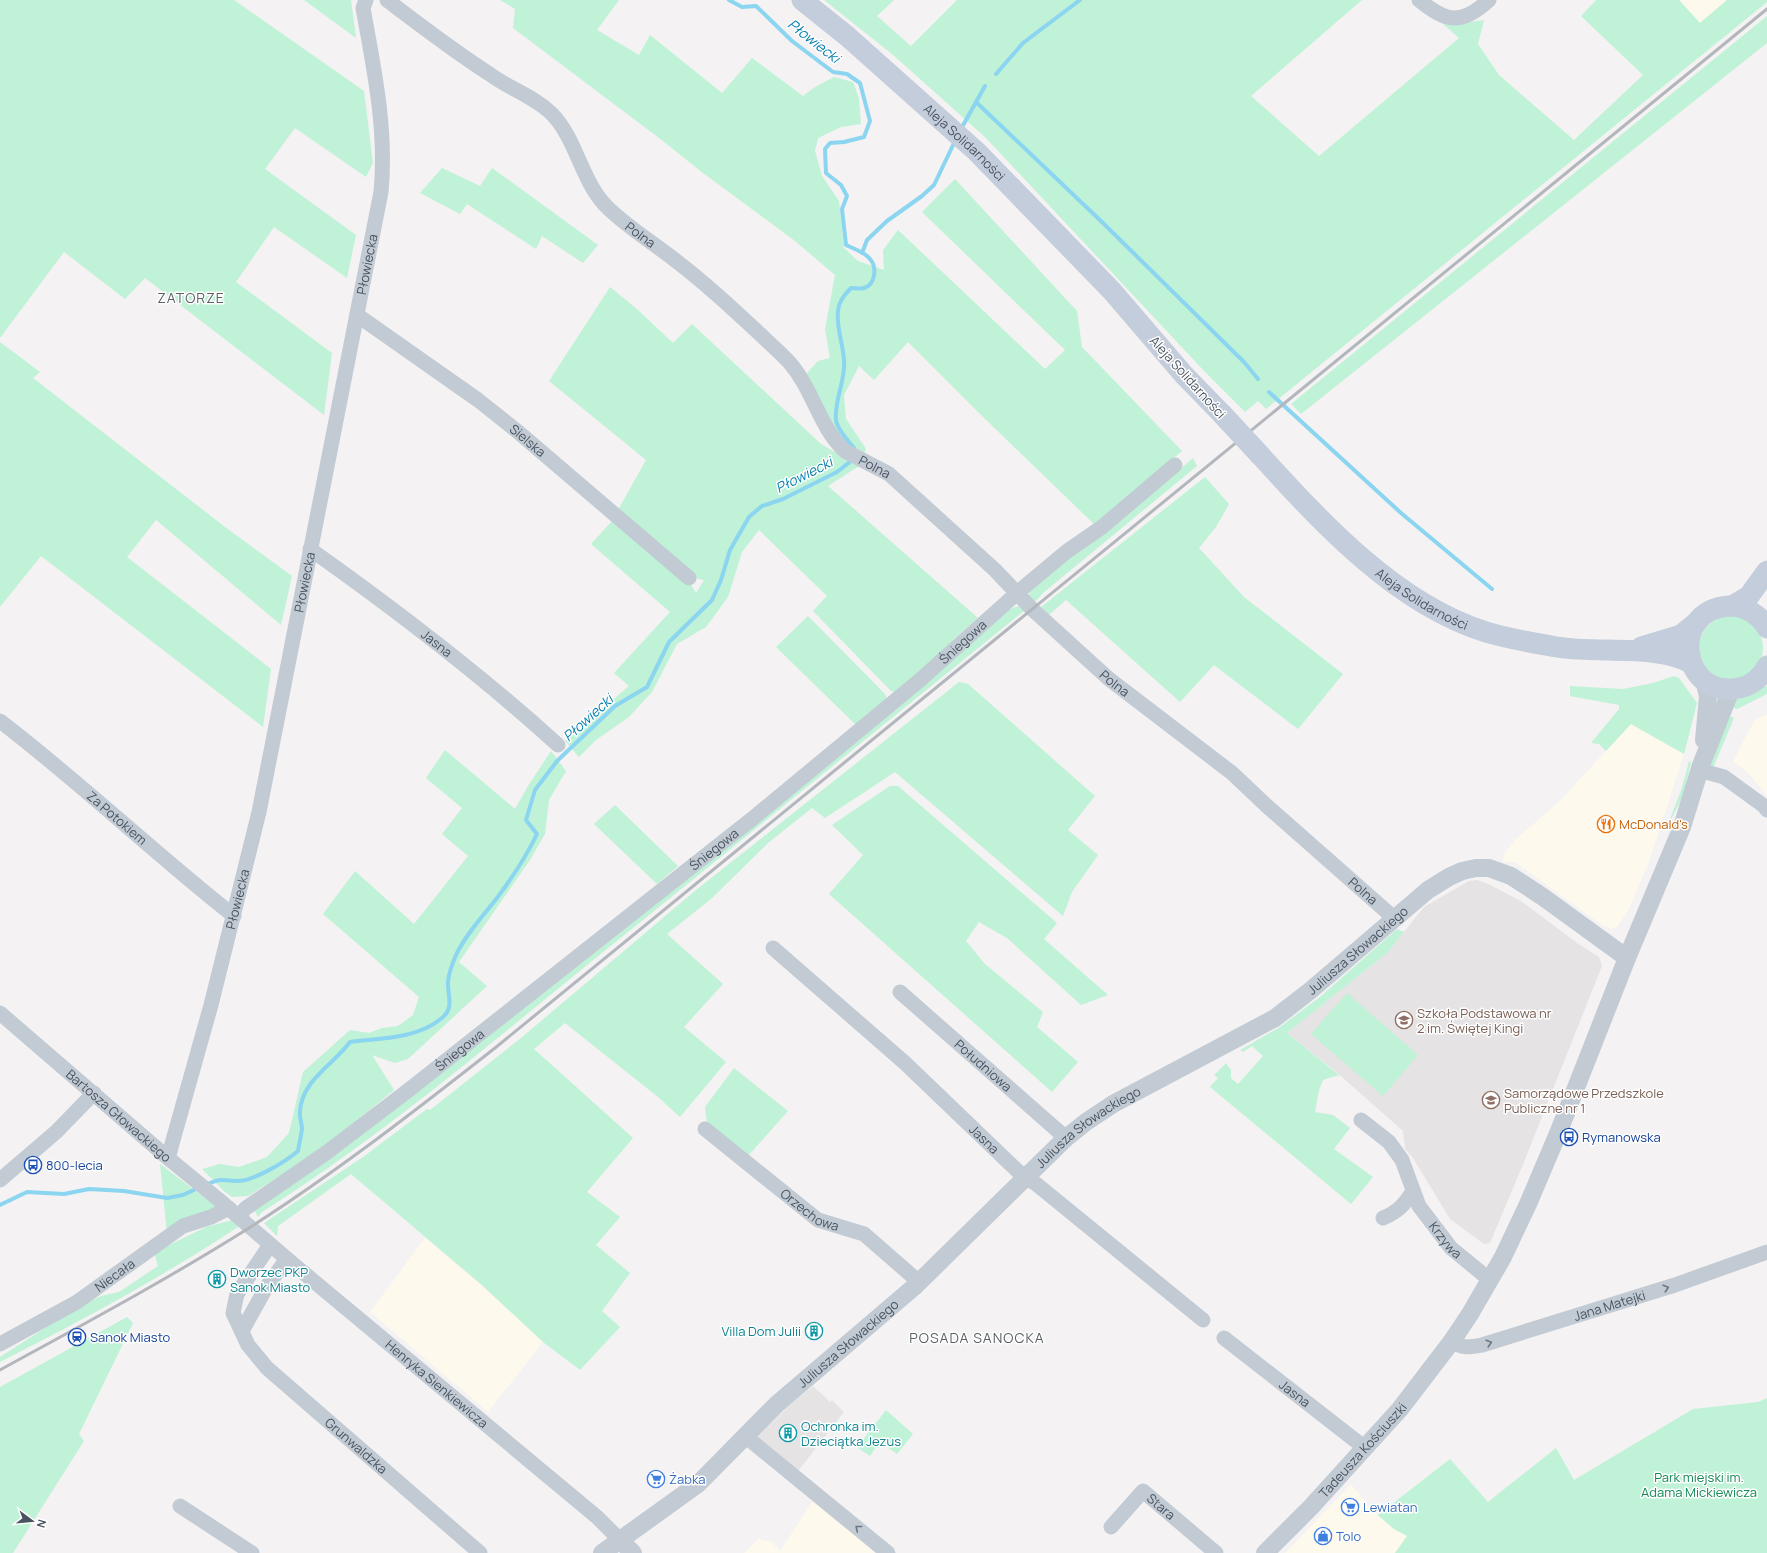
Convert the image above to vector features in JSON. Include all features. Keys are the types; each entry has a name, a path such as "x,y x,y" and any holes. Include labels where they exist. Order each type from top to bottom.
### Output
{"main road":[{"name":"Aleja Solidarności","path":"802,0 847,36 976,152 1112,291 1184,375 1321,520 1391,582 1428,606 1459,622 1486,632 1558,647 1588,650 1627,650 1671,655 1681,658 1691,664"},
{"path":"1732,606 1749,596 1767,571"},
{"name":"Aleja Solidarności","path":"1627,650 1676,638 1712,610 1722,606 1732,606"},
{"path":"1732,606 1746,609 1766,621"},
{"path":"1696,623 1691,632 1688,643 1688,653 1691,664 1696,673 1704,680 1722,689 1732,690 1745,687 1763,676"}],"street":[{"name":"Płowiecka","path":"168,1158 234,916 259,812 381,192 384,163 383,134 363,8 366,0"},
{"name":"Polna","path":"387,0 492,76 534,100 551,114 566,132 595,193 608,208 700,280 742,317 789,362 808,390 829,434 845,450 889,474 995,570 1032,609 1109,679 1232,773 1268,807 1394,918"},
{"path":"1419,0 1441,16 1452,19 1474,12 1489,0"},
{"name":"Sielska","path":"357,315 483,404 689,578"},
{"name":"Śniegowa","path":"229,1208 246,1208 326,1153 410,1089 752,819 920,680 1017,593 1066,552 1102,527 1175,465"},
{"name":"Jasna","path":"310,549 418,628 509,701 558,745"},
{"path":"1700,768 1708,705 1707,688 1704,680"},
{"path":"1452,1341 1490,1280 1528,1204 1559,1131 1627,958 1682,828 1700,768 1732,690"},
{"name":"Za Potokiem","path":"0,720 45,756 191,882 234,916"},
{"path":"1700,768 1724,777 1764,806 1767,810"},
{"name":"Juliusza Słowackiego","path":"602,1553 698,1484 777,1404 920,1282 1066,1138 1113,1104 1275,1018 1311,990 1428,890 1450,877 1462,871 1476,868 1489,868 1516,878 1627,958"},
{"name":"Jasna","path":"773,948 905,1063 1025,1178 1036,1183 1203,1320"},
{"name":"Południowa","path":"900,992 1066,1138"},
{"name":"Bartosza Głowackiego","path":"0,1013 168,1158 229,1208"},
{"path":"0,1180 56,1132 94,1094"},
{"name":"Krzywa","path":"1361,1120 1389,1142 1402,1160 1419,1206 1451,1248 1490,1280"},
{"name":"Orzechowa","path":"705,1129 818,1220 864,1234 920,1282"},
{"path":"1383,1218 1394,1214 1403,1207 1413,1191"},
{"name":"Henryka Sienkiewicza","path":"229,1208 286,1259 566,1491 614,1532 633,1553"},
{"name":"Niecała","path":"0,1344 77,1302 100,1287 136,1259 183,1226 211,1217 229,1208"},
{"name":"Grunwaldzka","path":"270,1244 237,1294 233,1313 248,1345 266,1368 480,1553"},
{"name":"Jana Matejki","path":"1452,1341 1466,1347 1482,1345 1675,1285 1767,1252"},
{"path":"242,1331 267,1286 286,1259"},
{"name":"Jasna","path":"1224,1338 1365,1448"},
{"name":"Tadeusza Kościuszki","path":"1265,1553 1297,1522 1400,1409 1452,1341"},
{"path":"745,1436 888,1553"},
{"name":"Stara","path":"1111,1527 1144,1492 1216,1553"},
{"path":"180,1506 252,1553"}],"shaded area":[{"path":"1679,0 1727,0 1700,23"},
{"path":"1767,715 1767,796 1749,774 1733,761 1754,721"},
{"path":"1630,724 1684,754 1649,862 1628,911 1617,927 1611,929 1602,925 1515,862 1503,862 1503,860 1505,852 1516,839 1560,801"},
{"name":"Szkoła Podstawowa nr 2 im. Świętej Kingi","path":"1477,880 1521,901 1577,943 1599,957 1602,966 1490,1243 1484,1244 1450,1219 1413,1158 1405,1149 1403,1131 1334,1070 1287,1033 1387,953 1424,907 1469,881"},
{"path":"425,1238 482,1286 543,1342 488,1412 370,1312"},
{"path":"813,1386 830,1402 832,1400 844,1412 798,1471 757,1437 790,1405"},
{"path":"1351,1484 1378,1516 1394,1529 1408,1536 1395,1553 1285,1553"},
{"path":"813,1501 875,1553 744,1553 759,1538 763,1541 771,1541 780,1551"}],"green space":[{"path":"0,0 234,0 364,91 373,163 366,177 295,128 265,169 356,235 347,278 274,227 236,282 332,353 324,415 145,278 125,299 64,252 0,338"},
{"path":"304,0 351,0 356,38"},
{"path":"500,0 619,0 597,30 639,55 650,35 722,93 752,58 803,96 815,87 834,77 853,82 859,98 861,124 841,127 818,138 815,151 822,176 839,201 844,248 858,261 884,270 883,250 898,230 1045,369 1065,350 922,212 955,179 1077,311 1082,347 1182,451 1095,525 908,342 874,380 859,366 844,395 846,419 866,449 864,454 842,443 826,416 807,373 818,361 830,358 825,329 835,275 795,241 513,28 515,9"},
{"path":"824,0 894,0 877,16 911,46 957,0 1362,0 1251,96 1319,156 1459,38 1441,22 1456,24 1484,20 1478,44 1499,75 1574,140 1643,75 1581,16 1596,0 1679,0 1700,23 1727,0 1767,0 1767,2 1266,409 1258,401 1245,412 1206,373 985,137 892,54"},
{"path":"1767,16 1767,43 1301,414 1291,404"},
{"path":"442,168 480,186 492,168 598,245 583,263 542,236 536,249 467,204 460,214 420,193"},
{"path":"610,287 638,310 673,343 692,324 821,444 859,466 828,486 978,618 954,639 942,655 897,692 891,691 813,611 827,596 759,530 742,552 728,597 706,627 677,644 652,692 629,717 596,740 579,757 565,741 629,686 614,673 670,612 591,544 612,521 690,583 696,593 704,580 697,579 618,510 646,460 549,381"},
{"path":"0,342 40,372 33,378 225,527 292,576 281,625 156,520 127,557 271,669 263,727 41,556 0,607"},
{"path":"1193,458 1197,466 1043,593 1035,602 1029,597 1030,588 1147,498"},
{"path":"1205,477 1229,504 1216,527 1199,548 1244,597 1343,674 1298,729 1214,665 1180,702 1066,600 1049,615 1041,607"},
{"path":"1018,606 1025,610 471,1059 390,1123 305,1184 262,1212 258,1217 254,1209 1008,610"},
{"path":"808,616 885,694 887,699 856,725 776,647"},
{"path":"1731,616 1749,621 1754,625 1758,630 1763,648 1758,666 1754,671 1749,675 1731,680 1713,675 1708,671 1704,666 1699,648 1704,630 1708,625 1713,621"},
{"path":"1674,676 1679,678 1697,703 1684,754 1631,724 1606,751 1599,744 1591,743 1619,709 1619,705 1570,696 1570,686 1623,689 1653,683"},
{"path":"959,682 968,684 1095,796 1068,830 1098,855 1072,892 1063,916 895,772 825,818 812,808 768,843 711,899 667,934 723,984 684,1027 726,1062 680,1117 658,1097 565,1023 534,1049 633,1138 587,1192 620,1217 596,1245 630,1273 602,1311 620,1327 580,1370 543,1342 482,1285 351,1174 278,1226 277,1236 264,1223 363,1157 427,1109 430,1110 521,1038 696,890"},
{"path":"1767,686 1767,694 1737,709 1729,706 1735,699"},
{"path":"1726,714 1734,718 1713,768 1710,765"},
{"path":"445,750 515,809 551,751 566,771 549,800 545,834 530,860 459,962 487,986 408,1059 395,1063 372,1055 394,1090 315,1154 248,1196 232,1197 202,1169 220,1164 239,1167 267,1157 289,1133 303,1072 350,1030 369,1033 382,1028 398,1026 413,1015 419,997 323,914 355,871 414,924 468,856 442,834 462,808 426,778"},
{"path":"1689,761 1691,762 1683,796 1667,827 1682,788"},
{"path":"890,786 898,786 1057,923 1044,939 1108,995 1081,1005 1007,938 979,922 966,941 985,964 1043,1012 1037,1027 1078,1062 1052,1092 829,894 863,855 832,825"},
{"path":"615,805 678,866 657,884 594,824"},
{"path":"1397,929 1404,932 1387,953 1287,1033 1339,1075 1323,1080 1319,1090 1315,1112 1333,1115 1350,1128 1334,1149 1373,1177 1351,1204 1210,1087 1218,1078 1214,1075 1226,1063 1231,1070 1231,1078 1238,1084 1263,1056 1252,1046 1243,1052 1240,1050 1280,1027 1320,997"},
{"path":"1347,993 1418,1055 1383,1096 1311,1034"},
{"path":"734,1068 788,1111 747,1157 707,1123 705,1107"},
{"path":"160,1164 219,1209 167,1233"},
{"path":"232,1220 238,1227 151,1281 61,1331 0,1362 0,1357 76,1308 101,1296 119,1292 158,1266 155,1255 159,1250 206,1227"},
{"path":"127,1317 133,1323 79,1434 84,1441 13,1553 0,1553 0,1387"},
{"name":"Park miejski im. Adama Mickiewicza","path":"1767,1398 1767,1553 1395,1553 1407,1536 1394,1529 1378,1515 1450,1459 1488,1502 1556,1448 1574,1480 1693,1409 1758,1402"},
{"path":"886,1410 913,1434 897,1454 883,1444 880,1448 876,1447 870,1456 858,1448 875,1422 876,1423"}],"waterway":[{"name":"Płowiecki","path":"729,0 742,7 756,6 792,41 833,72 847,74 860,83 870,121 864,137 844,142 830,143 825,149 826,173 841,185 847,196 842,209 846,245 868,257 874,266 874,275 871,283 864,288 851,288 842,298 838,308 838,323 844,368 837,405 836,420 841,431 854,448 853,451"},
{"path":"996,74 1023,43 1080,0"},
{"path":"961,129 985,86"},
{"path":"976,102 1103,223 1244,362 1258,379"},
{"path":"862,253 867,240 887,221 922,196 934,185 955,141"},
{"path":"1269,392 1401,513 1492,589"},
{"name":"Płowiecki","path":"206,1185 219,1180 237,1181 252,1178 277,1165 298,1151 302,1129 300,1111 306,1090 312,1081 350,1042 410,1034 432,1025 446,1014 450,1001 448,981 451,968 460,947 513,875 537,834 526,820 535,790 557,761 615,706 647,687 669,642 712,600 721,580 730,550 749,517 762,506 783,499 837,472 851,461 852,458"},
{"name":"Płowiecki","path":"0,1205 27,1192 64,1194 89,1189 124,1191 167,1198 183,1195 198,1188"}],"railway":[{"path":"0,1370 157,1283 249,1228 312,1186 435,1095 495,1048 1767,9"}],"place":[{"name":"McDonald's","path":"1606,824"},
{"name":"Szkoła Podstawowa nr 2 im. Świętej Kingi","path":"1404,1020"},
{"name":"Samorządowe Przedszkole Publiczne nr 1","path":"1491,1100"},
{"name":"Rymanowska","path":"1569,1137"},
{"name":"800-lecia","path":"33,1165"},
{"name":"Dworzec PKP Sanok Miasto","path":"217,1279"},
{"name":"Villa Dom Julii","path":"814,1331"},
{"name":"Sanok Miasto","path":"77,1337"},
{"name":"Ochronka im. Dzieciątka Jezus","path":"788,1433"},
{"name":"Żabka","path":"656,1479"},
{"name":"Lewiatan","path":"1350,1507"},
{"name":"Tolo","path":"1323,1536"}],"district":[{"name":"ZATORZE","path":"191,298"},
{"name":"POSADA SANOCKA","path":"977,1338"}]}
